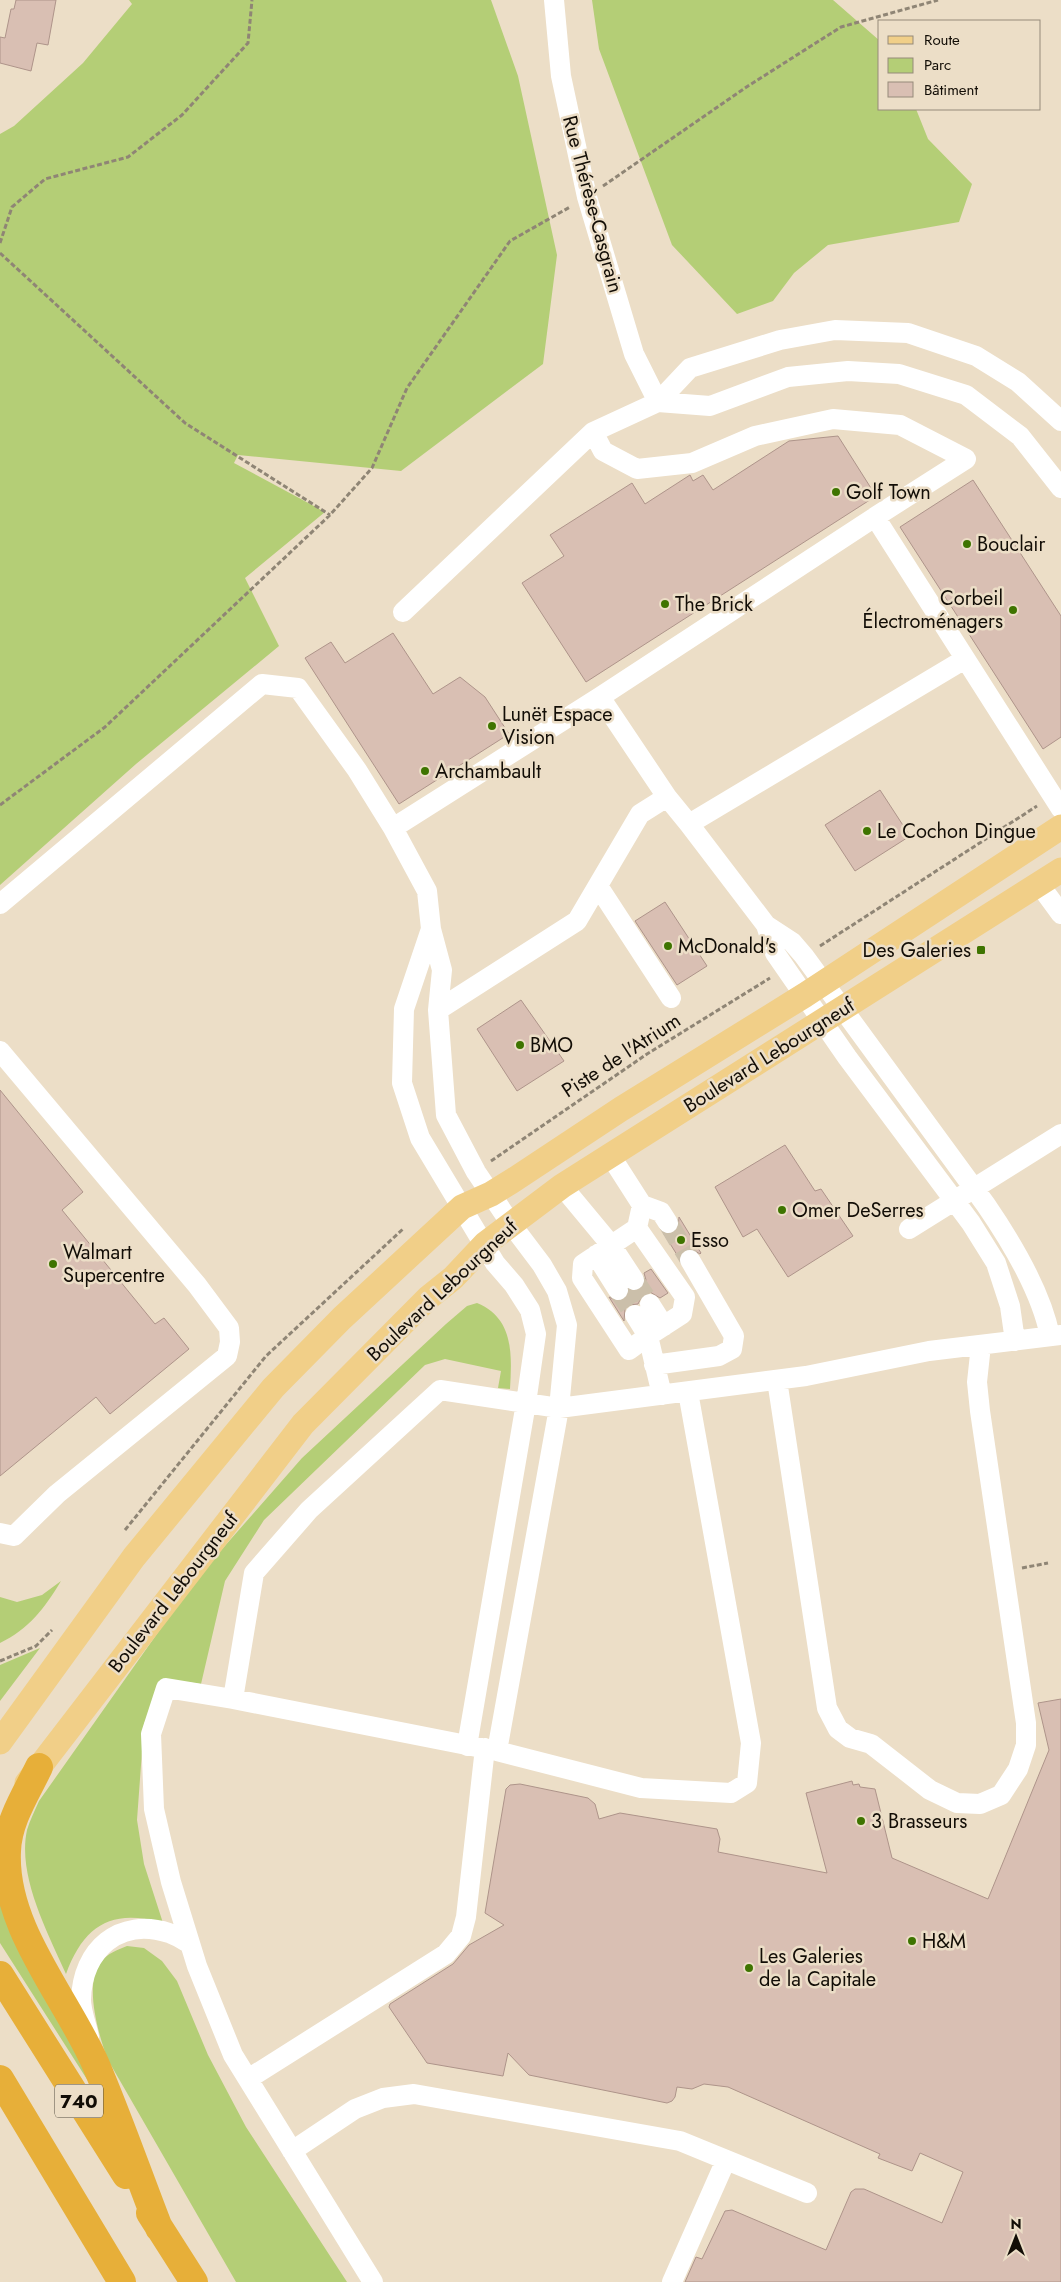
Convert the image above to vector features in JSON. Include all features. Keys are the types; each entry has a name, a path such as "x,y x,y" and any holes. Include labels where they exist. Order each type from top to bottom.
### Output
{"highway":[{"path":"39,1767 11,1824 7,1851 8,1881 23,1929 95,2064 159,2228"},
{"name":"740","path":"0,1975 194,2282"},
{"name":"740","path":"0,2079 122,2282"},
{"path":"0,2114 54,2170"}],"main road":[{"name":"Boulevard Lebourgneuf","path":"0,1742 134,1557 273,1388 342,1318 462,1207 492,1194 621,1109 814,989 1061,827"},
{"name":"Boulevard Lebourgneuf","path":"0,1819 303,1424 428,1298 454,1278 485,1244 562,1186 1061,870"}],"street":[{"name":"Rue Thérèse-Casgrain","path":"554,0 561,76 587,197 634,354 658,402"},
{"path":"403,612 593,432 658,402 690,368 780,340 834,330 908,333 976,356 1018,382 1061,421"},
{"path":"658,402 710,406 788,377 848,371 899,374 966,395 1020,436 1061,488"},
{"path":"393,828 600,697 966,458 900,425 833,419 755,436 692,463 637,469 603,451 593,432"},
{"path":"875,517 1057,803"},
{"path":"689,824 965,659"},
{"path":"0,904 262,684 298,688 357,770 393,828 426,892 431,929 442,970 438,1010 446,1115 476,1172 546,1271 556,1292 567,1325 559,1408 483,1748"},
{"path":"233,1699 254,1573 309,1510 440,1390 559,1408 777,1380 929,1351 1056,1336 1048,1324 1012,1245 974,1189 814,989 792,942 766,925 667,797 600,697"},
{"path":"438,1010 577,921 640,814 667,797"},
{"path":"1039,884 1061,914"},
{"path":"598,886 671,998"},
{"path":"248,2079 446,1954 461,1936 466,1917 483,1748 536,1334 530,1310 514,1285 495,1263 420,1138 402,1083 404,1009 431,929"},
{"path":"833,1014 847,1057 954,1201 996,1263 1010,1306 1015,1341"},
{"path":"0,1051 196,1286 229,1328 230,1342 227,1356 57,1494 14,1536 0,1534"},
{"path":"909,1229 1061,1134"},
{"path":"610,1155 642,1206 661,1212 668,1223"},
{"path":"562,1186 626,1285"},
{"path":"637,1228 685,1298 682,1314 629,1350 582,1278 583,1264 637,1228 642,1206"},
{"path":"654,1364 719,1356 732,1349 734,1336 690,1260"},
{"path":"685,1298 711,1294"},
{"path":"642,1309 656,1331 654,1364 662,1396"},
{"path":"777,1380 827,1708 838,1729 850,1738 871,1744 930,1790 957,1803 980,1804 1001,1795 1018,1769 1026,1745 1026,1723 980,1411 977,1382 981,1345"},
{"path":"373,2282 233,2055 197,1966 171,1882 154,1809 151,1734 166,1688 233,1699 483,1748 640,1788 731,1793 747,1782 751,1743 688,1392"},
{"path":"95,2064 81,2000 87,1966 95,1952 110,1940 128,1930 169,1933 190,1944"},
{"path":"292,2151 355,2109 383,2098 414,2094 680,2142 807,2193"},
{"path":"672,2282 726,2160"}],"path":[{"path":"0,243 12,207 45,179 128,157 182,116 248,43 252,0"},
{"path":"0,253 185,424 330,515 105,727 0,805"},
{"path":"824,944 1057,803"},
{"name":"Piste de l'Atrium","path":"489,1162 647,1054 772,977"},
{"path":"1004,1571 1048,1563"}],"green space":[{"path":"129,0 491,0 518,76 557,255 543,364 401,471 238,455 234,463 325,512 245,578 279,646 136,764 0,885 0,134 14,126 83,63 132,4"},
{"path":"592,0 833,0 878,39 878,110 916,110 928,139 972,184 959,222 828,245 794,273 773,301 737,314 672,245 599,49"},
{"path":"477,1303 498,1318 504,1328 510,1351 510,1389 498,1388 501,1371 445,1359 425,1365 264,1520 225,1581 201,1684 163,1679 144,1724 137,1820 144,1864 163,1923 129,1918 115,1920 102,1925 91,1932 82,1943 73,1957 66,1974 43,1923 30,1885 26,1866 27,1830 39,1801 195,1580 302,1458 446,1324 467,1306"},
{"path":"61,1581 48,1601 28,1625 0,1643 0,1597 17,1602 42,1595"},
{"path":"40,1648 0,1701 0,1665"},
{"path":"0,1841 5,1853 90,2084 0,1943"},
{"path":"127,1946 144,1948 162,1961 177,1981 208,2055 246,2127 347,2282 236,2282 104,2050 94,2010 93,1983 101,1962 113,1952"}],"building":[{"path":"16,0 56,0 48,45 37,43 31,71 0,63 0,37 5,38 11,9 14,9"},
{"path":"838,436 876,496 586,682 522,583 564,556 550,535 632,483 645,504 690,475 693,481 703,475 713,490 789,441"},
{"path":"973,480 1061,616 1061,737 1043,749 900,527"},
{"path":"393,633 433,694 460,677 485,697 509,734 399,804 305,658 331,642 345,663"},
{"name":"Le Cochon Dingue","path":"880,790 910,836 855,871 825,825"},
{"name":"McDonald's","path":"665,902 707,966 677,985 635,921"},
{"name":"BMO","path":"521,1000 564,1061 517,1091 477,1029"},
{"name":"Walmart Supercentre","path":"0,1090 83,1192 62,1210 155,1324 164,1318 189,1349 110,1414 96,1397 0,1476"},
{"name":"Omer DeSerres","path":"785,1145 815,1191 821,1189 853,1236 788,1277 757,1229 743,1237 715,1187"},
{"name":"Esso","path":"679,1217 700,1254 690,1248 684,1250 679,1258 664,1234 674,1233 678,1229"},
{"path":"651,1269 668,1293 660,1298 650,1292 643,1294 638,1304 629,1305 625,1309 624,1321 609,1297 619,1302 625,1300 630,1291 641,1290 646,1280 644,1273"},
{"name":"Les Galeries de la Capitale","path":"1061,1699 1061,2282 685,2282 696,2257 702,2259 725,2211 732,2210 826,2250 851,2192 855,2189 864,2189 942,2223 963,2172 920,2153 912,2171 878,2158 880,2154 728,2087 704,2084 692,2089 677,2087 675,2097 667,2103 529,2075 508,2053 503,2076 427,2063 389,2007 390,2004 453,1964 469,1945 504,1925 485,1913 506,1789 510,1785 520,1784 588,1798 595,1804 599,1819 620,1813 717,1829 720,1839 718,1852 827,1873 806,1793 852,1781 853,1785 859,1784 860,1787 875,1789 892,1858 988,1899 1049,1750 1038,1703"}],"tunnel":[{"path":"668,1223 690,1260"},
{"path":"634,1280 650,1304"},
{"path":"618,1290 635,1315"}],"place":[{"name":"Golf Town","path":"836,492"},
{"name":"Bouclair","path":"967,544"},
{"name":"The Brick","path":"665,604"},
{"name":"Corbeil Électroménagers","path":"1013,610"},
{"name":"Lunët Espace Vision","path":"492,726"},
{"name":"Archambault","path":"425,771"},
{"name":"Le Cochon Dingue","path":"867,831"},
{"name":"McDonald's","path":"668,946"},
{"name":"Des Galeries","path":"981,950"},
{"name":"BMO","path":"520,1045"},
{"name":"Omer DeSerres","path":"782,1210"},
{"name":"Esso","path":"681,1240"},
{"name":"Walmart Supercentre","path":"53,1264"},
{"name":"3 Brasseurs","path":"861,1821"},
{"name":"H&M","path":"912,1941"},
{"name":"Les Galeries de la Capitale","path":"749,1968"}]}
